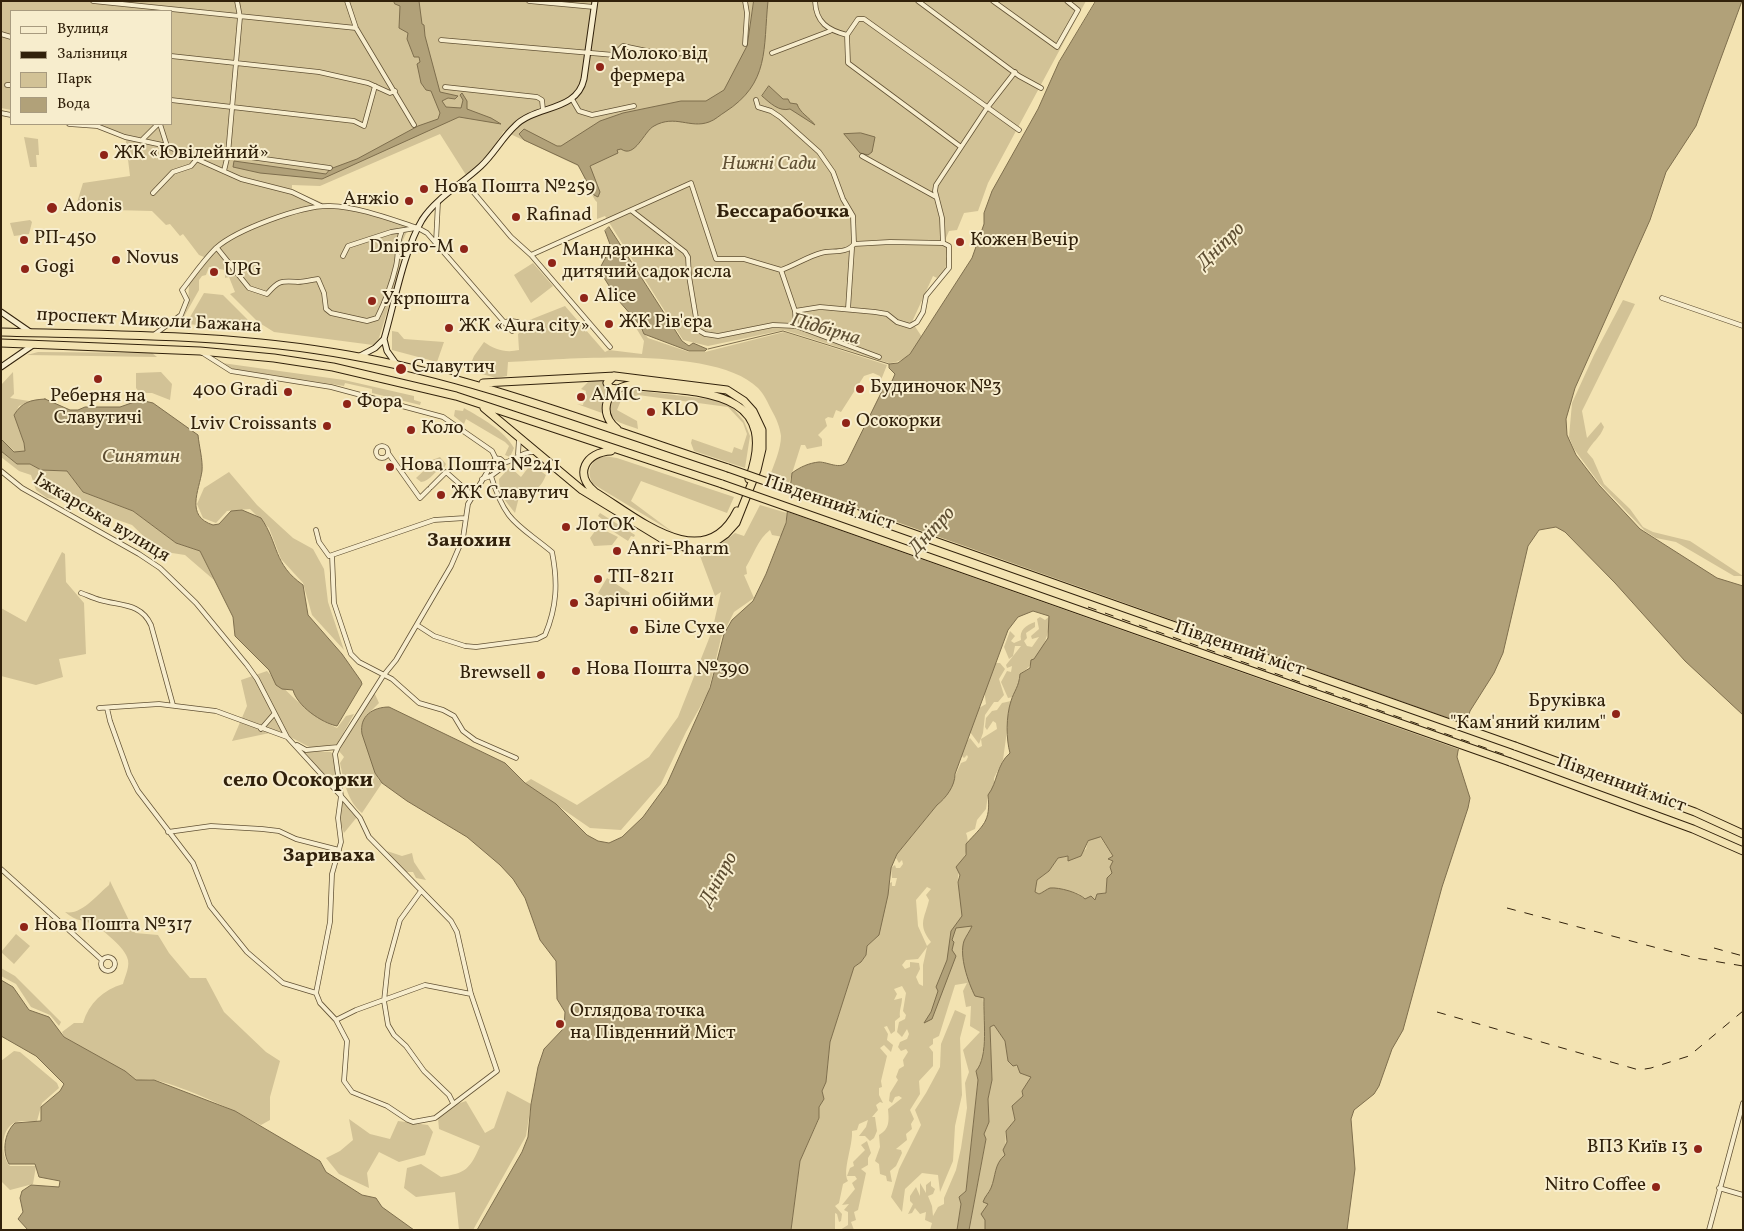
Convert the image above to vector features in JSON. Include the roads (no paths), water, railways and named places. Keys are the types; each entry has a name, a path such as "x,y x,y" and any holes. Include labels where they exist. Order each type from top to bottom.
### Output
{"highway":[{"name":"проспект Миколи Бажана","path":"1,332 155,334 254,342 358,357 468,382 728,468"},
{"name":"проспект Миколи Бажана","path":"1,343 200,351 274,358 333,367 412,384 479,404 722,484"},
{"path":"468,382 502,384 615,376 727,390 737,395 753,411 762,430 761,454 736,523 726,534 712,544 701,547 684,547 669,543 582,490 534,452 479,404"},
{"path":"615,376 607,383 610,388 617,389 630,385 724,398 741,407 749,417 754,425 757,443 752,469 736,514 717,536 698,542 676,540 665,535 589,487 585,482 584,470 588,460 598,453 616,450"},
{"path":"617,389 608,398 605,409 608,419 622,432"},
{"name":"Південний міст","path":"728,468 1515,746 1695,812 1743,834"},
{"name":"Південний міст","path":"722,484 1510,762 1693,829 1743,851"}],"street":[{"path":"93,1 356,28"},
{"path":"224,171 228,154 240,17 238,1"},
{"path":"347,1 356,28 414,125"},
{"path":"358,357 375,348 384,339 418,228 438,202 488,159 513,127 529,116 572,99 582,86 595,4 529,1"},
{"path":"745,1 747,13 745,44"},
{"path":"815,1 816,13 830,30 847,35"},
{"path":"918,1 1015,72 1041,88"},
{"path":"993,1 1057,47 1078,10 1067,1"},
{"path":"961,147 848,63 847,35 858,19 864,18 1019,130"},
{"path":"772,53 830,30"},
{"path":"441,40 614,55 623,46 661,54 692,53"},
{"path":"172,56 319,72 347,77 390,93 394,91"},
{"path":"943,243 942,218 936,197 936,185 987,108 1015,72"},
{"path":"172,100 354,121 364,126 375,86"},
{"path":"445,87 537,97 542,100 543,110"},
{"path":"572,99 579,111 592,115 634,106"},
{"path":"756,100 758,107 771,111 780,117 819,152 833,172 853,216 853,246 848,309"},
{"path":"83,125 97,126 125,136 167,146 242,180 292,192 321,206"},
{"path":"143,139 158,125"},
{"path":"159,125 167,146"},
{"path":"228,154 330,168"},
{"path":"862,156 936,197"},
{"path":"153,193 173,172 191,166 196,160"},
{"path":"464,181 511,237 531,254 610,347"},
{"path":"531,254 632,211 691,183 716,259 744,259 781,270 820,253 853,246 890,242 943,243 949,246 949,268 926,296 923,312 917,322 910,326 897,322 887,314 820,307 795,311"},
{"path":"436,242 438,202"},
{"path":"155,334 181,315 187,300 182,290 217,248 258,225 298,210 321,206 354,208 418,228 436,242 504,322"},
{"path":"632,211 685,252 688,258 698,330 705,334 718,336 773,325 796,326 879,357"},
{"path":"343,256 345,248 348,246 418,228"},
{"path":"217,248 253,290 267,294 279,282 285,280 301,282 318,279 324,293 326,309 330,313 370,321 377,318 383,306 396,267 398,240 402,231"},
{"path":"781,270 795,311 796,326"},
{"path":"1662,298 1743,326"},
{"path":"1,312 30,332"},
{"path":"384,339 387,351 397,365"},
{"path":"1,367 34,344"},
{"path":"200,351 210,360 231,371 331,387 443,417 492,451 496,459 500,459 503,463"},
{"path":"518,438 518,454"},
{"path":"503,463 509,462 518,454 534,452"},
{"path":"388,453 420,498 446,472 472,495"},
{"path":"421,891 400,920 388,964 384,1001 388,1025 394,1035 406,1046 424,1071 449,1095 453,1103 435,1118 413,1122 401,1117 387,1106 352,1092 344,1081 347,1040 336,1020 320,1004 316,993 330,922 332,874 341,842 338,807 341,796 335,754 338,746 383,676 396,660 457,555 463,538 465,518 472,495 496,459"},
{"path":"482,479 491,476 499,470 503,463"},
{"path":"492,464 494,469 499,470"},
{"name":"Іжкарська вулиця","path":"1,471 22,488 139,554 160,568 196,602 257,679 287,737 360,818 369,837 451,921 457,932 470,994 497,1071 453,1103"},
{"path":"417,625 434,636 476,647 537,639 544,635 556,606 557,575 552,552 517,527 503,509 491,476"},
{"path":"316,530 324,551 329,556 434,520 465,518"},
{"path":"332,555 334,603 351,654 358,662 392,679 419,703 443,710 454,716 463,731 475,740 516,758"},
{"path":"80,593 99,600 132,606 141,610 147,616 173,706"},
{"name":"Іжкарська вулиця","path":"99,708 160,704 216,711 287,737"},
{"path":"107,708 129,774 138,791 193,863 210,906 247,952 283,983 316,993"},
{"path":"261,729 274,714"},
{"path":"295,744 306,750 338,746"},
{"path":"168,832 211,826 262,829 279,831 296,839 339,850"},
{"path":"1,869 102,960"},
{"path":"336,1020 356,1010 425,985 470,994"},
{"path":"1709,1230 1743,1103"},
{"path":"1720,1188 1743,1195"}],"water":[{"path":"394,1 419,1 422,24 424,25 425,36 440,92 458,96 455,99 448,98 442,101 446,107 461,108 463,100 460,95 462,93 467,101 467,109 501,124 459,117 322,179 260,173 233,167 234,161 326,174 330,169 357,159 418,126 438,119 440,113 431,91 426,90 421,83 417,64 420,62 419,57 414,57 407,39 408,33 399,28 400,6 395,4"},
{"path":"754,1 768,1 762,64 750,89 740,101 711,121 702,124 676,121 662,123 650,129 631,150 617,150 618,153 590,166 600,192 598,197 594,195 578,165 524,140 519,134 524,129 557,146 561,146 600,121 623,113 681,101 706,101 724,90 747,46"},
{"name":"Дніпро","path":"1096,1 1742,1 1696,126 1666,172 1650,220 1575,388 1566,419 1567,435 1576,455 1599,485 1640,529 1717,578 1743,586 1743,715 1685,661 1615,583 1565,532 1556,527 1539,530 1528,546 1503,653 1494,673 1470,711 1458,751 1457,757 1470,798 1442,887 1403,1030 1392,1049 1379,1086 1374,1094 1354,1110 1351,1119 1355,1169 1347,1230 985,1230 985,1220 981,1214 988,1204 983,1202 991,1188 999,1162 1005,1155 1003,1150 1007,1142 1006,1131 1015,1120 1012,1106 1023,1096 1022,1091 1031,1077 1020,1073 1017,1065 1013,1066 1008,1061 1005,1041 994,1025 990,1027 992,1080 988,1099 989,1122 984,1134 986,1139 969,1230 957,1230 961,1204 959,1197 966,1191 978,1080 976,1071 983,1056 984,1047 984,998 975,996 963,961 964,941 972,926 956,928 952,940 954,942 952,950 956,956 932,1019 924,1023 931,1012 938,991 936,987 947,960 951,931 962,916 958,882 960,875 956,867 966,855 966,844 987,817 988,795 1002,763 1010,753 1007,720 1020,674 1030,668 1031,660 1034,659 1048,638 1049,616 1033,611 1018,617 1008,630 955,774 952,787 897,854 891,868 888,895 879,935 867,946 866,955 854,967 830,1042 826,1082 822,1091 824,1099 819,1107 819,1118 800,1161 791,1230 477,1230 522,1152 528,1137 531,1104 538,1067 544,1049 564,1028 565,1012 557,999 556,961 540,940 525,898 513,879 500,865 467,837 407,801 382,783 375,773 362,734 363,722 368,714 373,711 389,707 505,763 525,783 556,804 587,835 598,841 609,843 622,837 643,817 667,784 710,688 724,634 732,620 753,601 766,574 786,523 792,473 805,466 819,462 837,466 847,462 883,389 892,381 895,374 889,368 889,364 898,363 910,354 972,258 984,224 984,213 992,191 1038,109 1059,62","holes":["1101,837 1113,856 1108,859 1113,861 1110,867 1112,873 1107,878 1106,893 1097,894 1095,900 1091,896 1085,899 1059,888 1050,888 1039,894 1035,892 1037,880 1049,871 1058,858 1068,856 1068,861 1081,856 1088,841"]},
{"path":"769,86 783,99 788,99 790,103 797,104 800,110 815,125 790,109 778,108 762,96"},
{"path":"861,133 875,137 872,152 868,155 860,153 844,134"},
{"path":"609,227 682,341 689,346 693,343 707,349 705,351 689,351 644,334 640,325 618,300 601,273 600,268 611,247 605,231"},
{"name":"Синятин","path":"45,399 70,410 78,410 85,407 120,407 140,400 153,403 198,435 202,467 196,502 199,516 204,521 213,525 219,524 231,511 242,510 261,518 286,569 303,585 308,615 342,654 361,681 362,684 337,726 311,713 299,702 293,690 282,689 276,685 269,670 235,636 233,617 200,551 176,543 133,511 83,492 67,471 41,470 30,464 17,464 1,451 1,439 14,452 25,451 14,415 27,402"},
{"path":"1,980 13,987 29,1010 49,1017 64,1037 125,1071 136,1080 154,1080 235,1111 320,1161 326,1172 362,1195 376,1198 382,1207 414,1230 28,1230 18,1219 23,1212 20,1198 22,1191 31,1185 59,1187 60,1181 39,1177 35,1164 9,1164 5,1154 6,1137 15,1123 41,1121 41,1107 60,1091 64,1084 36,1056 1,1036"}],"waterway":[{"name":"Підбірна","path":"708,349 783,331 889,364"}],"railway":[{"path":"1088,607 1511,757"},
{"path":"1507,908 1695,958 1743,966"},
{"path":"1714,948 1743,956"},
{"path":"1437,1012 1639,1070 1689,1056 1743,1011"}],"place":[{"name":"Молоко від фермера","path":"600,67"},
{"name":"ЖК «Ювілейний»","path":"104,155"},
{"name":"Нова Пошта №259","path":"424,189"},
{"name":"Анжіо","path":"409,201"},
{"name":"Adonis","path":"52,208"},
{"name":"Rafinad","path":"516,217"},
{"name":"РП-450","path":"24,240"},
{"name":"Кожен Вечір","path":"960,242"},
{"name":"Dnipro-M","path":"464,249"},
{"name":"Novus","path":"116,260"},
{"name":"Мандаринка дитячий садок ясла","path":"552,263"},
{"name":"Gogi","path":"25,269"},
{"name":"UPG","path":"214,272"},
{"name":"Alice","path":"584,298"},
{"name":"Укрпошта","path":"372,301"},
{"name":"ЖК Рів'єра","path":"609,324"},
{"name":"ЖК «Aura city»","path":"449,328"},
{"name":"Славутич","path":"401,369"},
{"name":"Реберня на Славутичі","path":"98,379"},
{"name":"Будиночок №3","path":"860,389"},
{"name":"400 Gradi","path":"288,392"},
{"name":"AMIC","path":"581,397"},
{"name":"Фора","path":"347,404"},
{"name":"KLO","path":"651,412"},
{"name":"Осокорки","path":"846,423"},
{"name":"Lviv Croissants","path":"327,426"},
{"name":"Коло","path":"411,430"},
{"name":"Нова Пошта №241","path":"390,467"},
{"name":"ЖК Славутич","path":"441,495"},
{"name":"ЛотОК","path":"566,527"},
{"name":"Anri-Pharm","path":"617,551"},
{"name":"ТП-8211","path":"598,579"},
{"name":"Зарічні обійми","path":"574,603"},
{"name":"Біле Сухе","path":"634,630"},
{"name":"Нова Пошта №390","path":"576,671"},
{"name":"Brewsell","path":"541,675"},
{"name":"Бруківка \"Кам'яний килим\"","path":"1616,714"},
{"name":"Нова Пошта №317","path":"24,927"},
{"name":"Оглядова точка на Південний Міст","path":"560,1024"},
{"name":"ВПЗ Київ 13","path":"1698,1149"},
{"name":"Nitro Coffee","path":"1656,1187"}],"district":[{"name":"Бессарабочка","path":"783,213"},
{"name":"Занохин","path":"469,542"},
{"name":"село Осокорки","path":"298,782"},
{"name":"Зариваха","path":"329,857"}],"park label":[{"name":"Нижні Сади","path":"769,166"}]}
